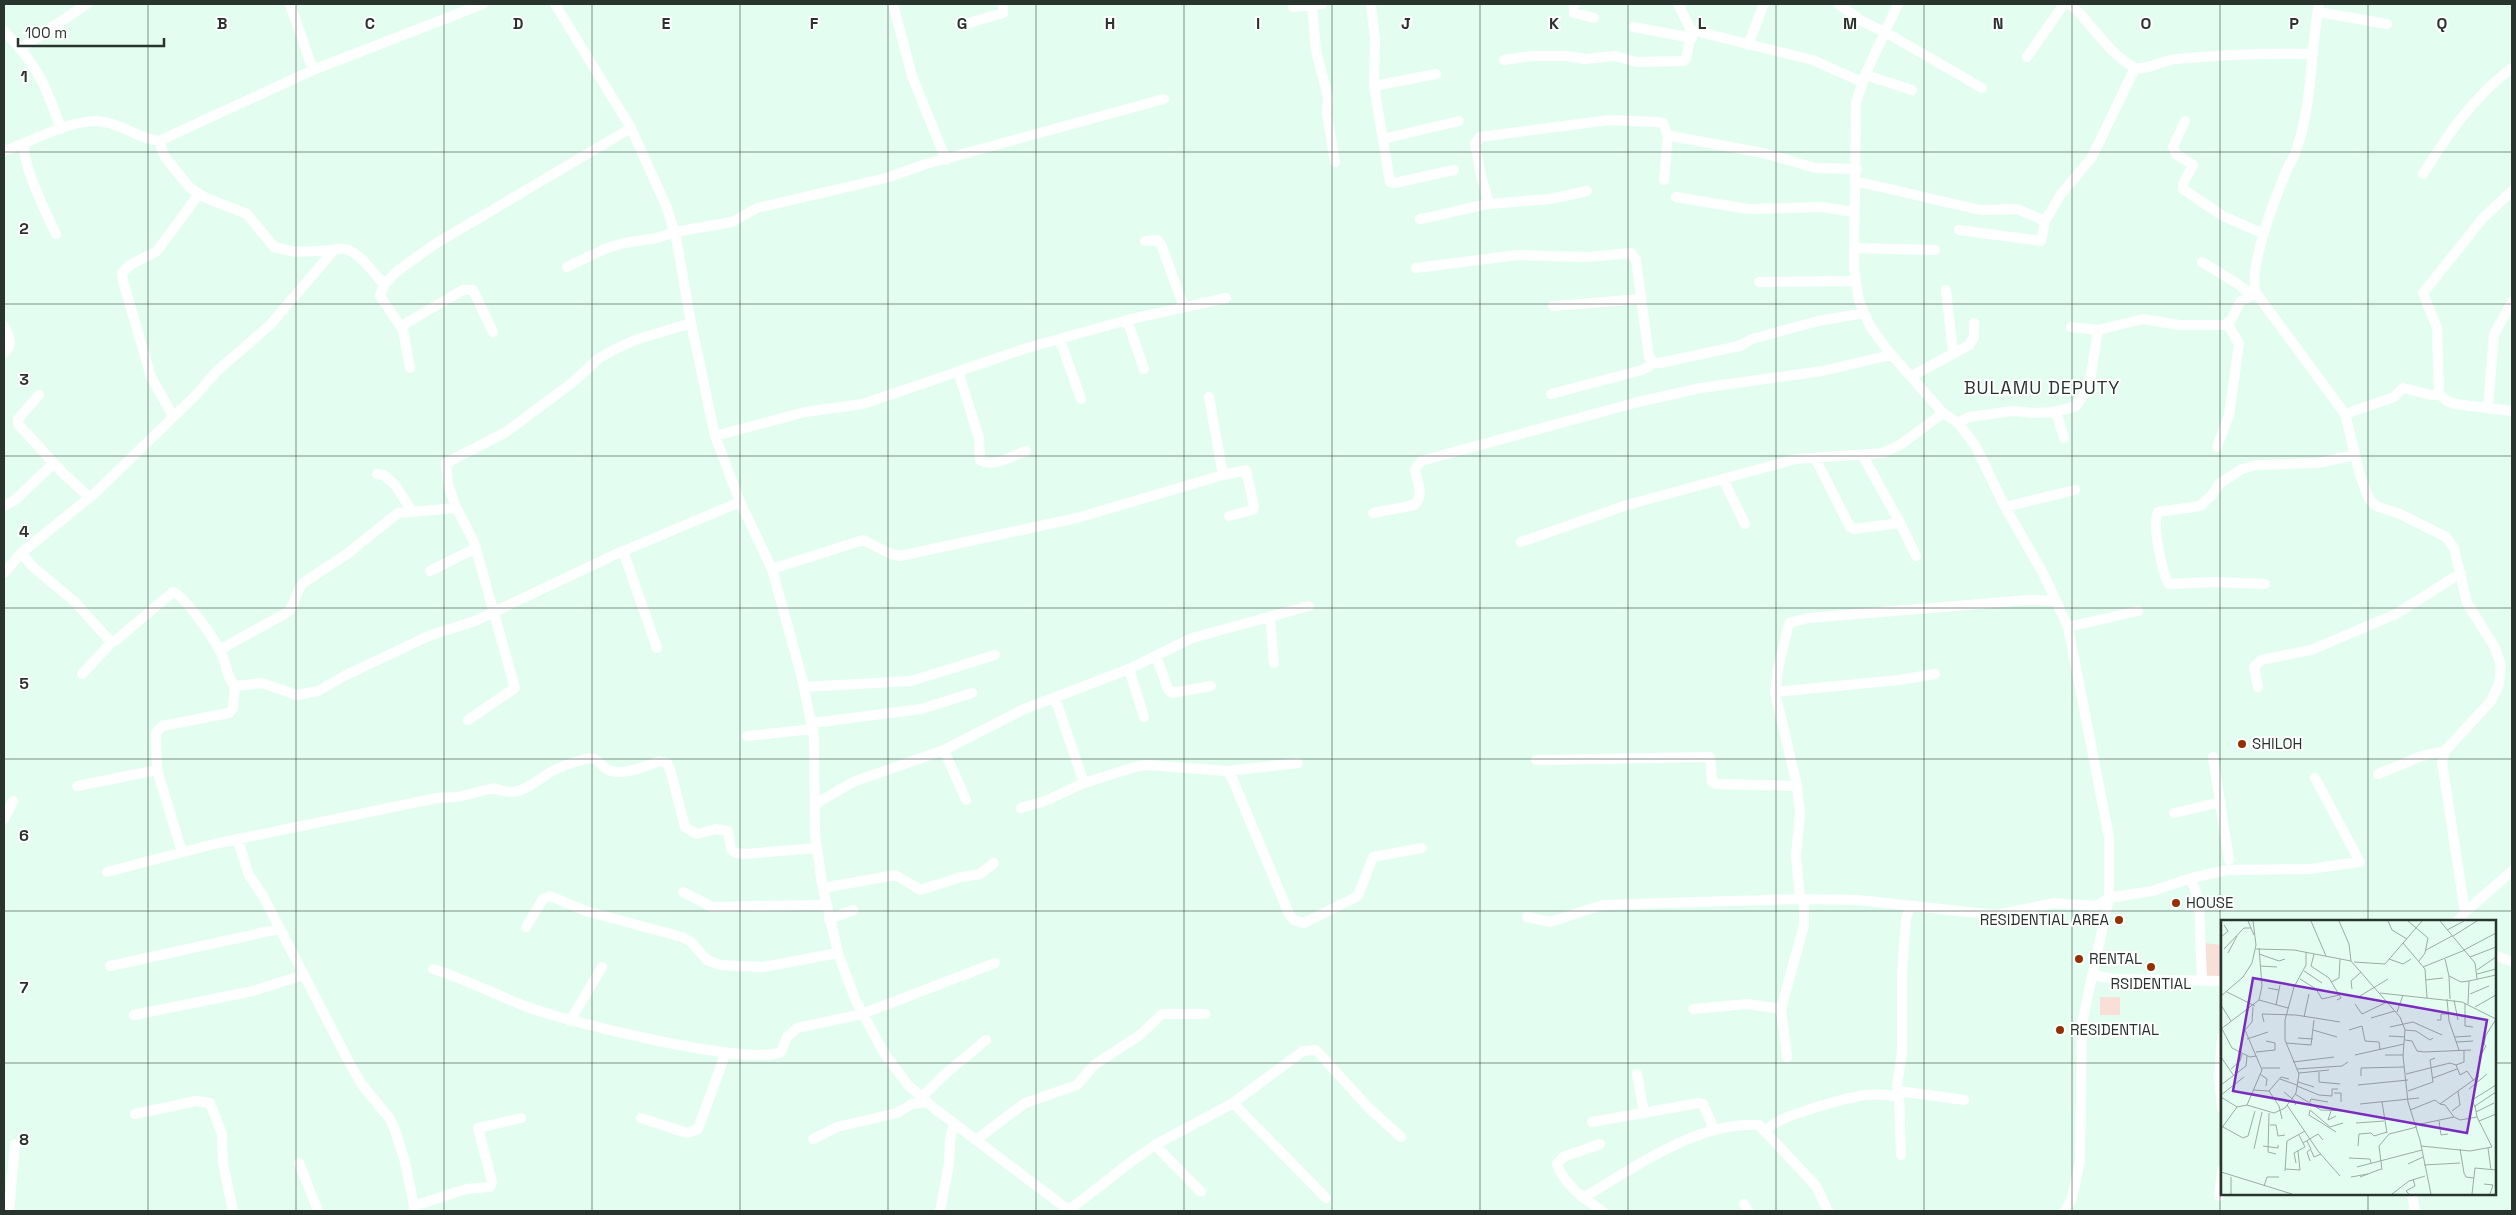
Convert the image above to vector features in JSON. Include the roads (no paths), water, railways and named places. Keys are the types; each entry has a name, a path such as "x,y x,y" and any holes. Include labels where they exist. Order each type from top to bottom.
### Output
{"street":[{"path":"21,48 55,23 87,4"},
{"path":"290,4 313,70"},
{"path":"4,152 61,129 90,120 103,121 159,141 313,70 483,4"},
{"path":"555,4 631,128 667,208 675,232 691,323 715,436 740,502 772,569 804,687 812,726 816,848 829,918 838,952 862,1014 895,1069 924,1100 1069,1211 1156,1145 1233,1103 1303,1051 1316,1050 1368,1108 1401,1137"},
{"path":"893,4 912,76 946,160"},
{"path":"962,25 1003,13 1004,4"},
{"path":"1312,4 1316,51 1328,97 1327,114 1335,162"},
{"path":"1293,7 1322,4"},
{"path":"1371,4 1375,38 1374,86 1390,182 1395,183 1454,170"},
{"path":"1574,4 1574,13 1594,18"},
{"path":"1504,60 1532,56 1567,56 1585,59 1615,56 1636,62 1680,62 1686,59 1692,34 1678,4"},
{"path":"1748,45 1764,4"},
{"path":"1838,4 1851,15 1982,88"},
{"path":"1898,4 1864,78 1856,103 1857,169 1855,181 1854,248 1859,300 1870,326 1891,355 1912,376 1943,413 1958,424 1975,445 2005,507 2043,572 2054,601 2068,627 2109,837 2109,898 2082,1023 2080,1161 2072,1198 2066,1211"},
{"path":"2027,58 2064,4"},
{"path":"2070,4 2084,16 2097,36 2135,68 2147,68 2156,62 2176,59 2241,55 2313,54"},
{"path":"2253,294 2254,272 2264,234 2302,130 2310,95 2318,8 2386,24"},
{"path":"1634,27 1692,34 1748,45 1813,60 1864,78 1912,90"},
{"path":"4,31 37,68 61,129"},
{"path":"1959,230 2039,242 2042,240 2045,221 2061,194 2092,157 2135,68"},
{"path":"2423,174 2439,148 2478,97 2512,68"},
{"path":"1374,86 1436,74"},
{"path":"567,267 606,248 657,238 675,232 732,222 757,208 886,178 1164,99"},
{"path":"1489,204 1475,144 1480,137 1609,120 1663,123 1668,135 1664,180"},
{"path":"1383,139 1459,121"},
{"path":"2185,121 2173,146 2176,154 2193,165 2183,184 2183,189 2223,216 2264,234"},
{"path":"410,368 406,338 401,326 380,296 385,282 436,244 631,128"},
{"path":"1668,135 1764,153 1808,166 1857,169"},
{"path":"159,141 165,156 180,178 199,194 246,214 274,247 296,252 346,248 354,252 385,282"},
{"path":"24,145 24,156 28,169 56,234"},
{"path":"1855,181 1980,210 2017,210 2045,221"},
{"path":"1420,219 1441,216 1456,209 1550,199 1587,191"},
{"path":"2512,191 2483,218 2424,291 2438,328 2439,394 2447,401 2455,404 2512,411"},
{"path":"173,416 151,377 122,273 130,265 157,251 199,194"},
{"path":"1676,197 1748,209 1822,207 1854,212"},
{"path":"1145,241 1157,240 1161,244 1184,307"},
{"path":"1854,248 1935,250"},
{"path":"4,573 21,553 90,497 193,398 218,370 270,325 334,250"},
{"path":"1416,268 1517,255 1587,257 1630,252 1636,260 1649,357 1653,362 1660,363 1733,347 1752,339 1802,325 1864,313"},
{"path":"2202,262 2253,294 2345,414 2354,455 2369,499 2376,506 2400,514 2446,537 2454,548 2467,603 2494,646 2501,665 2499,684 2490,701 2445,752 2442,762 2465,912"},
{"path":"1759,282 1856,281"},
{"path":"401,326 463,290 472,290 493,332"},
{"path":"1946,290 1952,352"},
{"path":"2228,324 2240,302 2253,294"},
{"path":"715,436 805,412 863,404 1027,348 1126,320 1226,298"},
{"path":"1553,306 1641,299"},
{"path":"2490,409 2488,407 2494,334 2512,302"},
{"path":"2070,327 2098,330 2143,319 2179,325 2228,324"},
{"path":"1126,320 1144,369"},
{"path":"468,720 515,688 476,548 456,508 448,484 445,466 449,460 506,432 572,383 598,359 615,349 635,340 691,323"},
{"path":"1912,376 1972,342 1974,324"},
{"path":"2217,447 2229,414 2239,344 2228,324"},
{"path":"4,326 10,343 9,348 4,352"},
{"path":"1958,424 1969,417 2013,411 2052,412 2075,407 2089,388 2098,330"},
{"path":"1060,340 1081,399"},
{"path":"1373,513 1414,506 1418,503 1420,497 1415,469 1420,461 1630,404 1701,388 1822,371 1891,355"},
{"path":"1551,394 1642,370 1653,362"},
{"path":"958,371 979,438 980,460 985,463 992,463 1026,452"},
{"path":"2345,414 2394,397 2403,388 2431,395 2439,394"},
{"path":"39,395 18,419 18,424 54,463 90,497"},
{"path":"1210,397 1223,475"},
{"path":"2052,412 2058,415 2064,438"},
{"path":"1521,542 1627,505 1796,460 1874,455 1892,449 1943,413"},
{"path":"2265,584 2216,582 2169,584 2166,579 2159,549 2155,517 2158,512 2200,506 2212,495 2219,484 2242,469 2257,465 2317,463 2354,455"},
{"path":"1863,456 1916,556"},
{"path":"1815,458 1850,528 1900,523"},
{"path":"4,506 15,500 54,463"},
{"path":"772,569 863,540 891,554 900,556 1077,518 1246,470 1254,507 1248,512 1229,516"},
{"path":"377,474 384,474 396,486 411,510"},
{"path":"1723,479 1745,524"},
{"path":"2005,507 2075,490"},
{"path":"235,686 262,683 297,695 306,695 318,691 348,674 431,635 475,621 624,551 740,502"},
{"path":"218,650 288,612 298,588 303,583 347,554 398,513 411,510 456,508"},
{"path":"430,570 476,548"},
{"path":"624,551 657,648"},
{"path":"21,553 33,567 75,602 107,639 112,642"},
{"path":"2258,687 2254,667 2261,660 2311,650 2396,614 2461,572"},
{"path":"82,674 112,642 173,592 201,621 223,656 230,681 235,686"},
{"path":"1787,1056 1781,1009 1804,924 1796,855 1800,826 1797,786 1775,692 1778,669 1789,623 1796,619 2030,600 2054,601"},
{"path":"814,804 853,782 944,750 1022,710 1129,669 1192,638 1309,606"},
{"path":"2068,627 2138,611"},
{"path":"1270,617 1274,663"},
{"path":"804,687 911,681 995,656"},
{"path":"1156,656 1168,689 1172,693 1211,686"},
{"path":"1129,669 1144,718"},
{"path":"1775,692 1899,680 1935,674"},
{"path":"182,852 157,770 155,742 159,728 228,713 232,708 235,686"},
{"path":"747,736 921,709 972,693"},
{"path":"1055,698 1084,783"},
{"path":"944,750 966,800"},
{"path":"2378,774 2422,756 2445,752"},
{"path":"1536,760 1710,757 1712,782 1716,784 1797,786"},
{"path":"2213,757 2229,860"},
{"path":"107,872 182,852 437,798 458,797 494,788 506,794 525,789 551,772 591,758 598,760 608,770 616,772 647,766 660,761 667,763 685,827 696,834 716,828 728,831 731,849 736,853 745,854 816,848"},
{"path":"1021,808 1045,801 1084,783 1147,765 1227,771 1298,763"},
{"path":"77,786 157,770"},
{"path":"1227,771 1232,778 1289,914 1294,920 1304,923 1358,896 1373,857 1422,848"},
{"path":"1527,917 1550,922 1602,905 1802,903 1858,900 1996,915 2054,903 2096,906 2109,898 2152,892 2191,878 2227,870 2309,870 2360,862 2315,778"},
{"path":"4,820 13,801"},
{"path":"2174,813 2221,802"},
{"path":"238,841 249,875 263,896 351,1066 393,1125 400,1145 414,1208 466,1190 490,1187 492,1182 478,1128 521,1118"},
{"path":"823,888 895,875 905,879 918,890 927,889 961,876 980,874 994,863"},
{"path":"2459,920 2465,912 2512,871"},
{"path":"2191,878 2199,901 2202,980"},
{"path":"683,892 712,907 826,905"},
{"path":"526,927 543,899 550,896 586,911 682,937 691,942 706,960 720,965 763,966 838,952"},
{"path":"1901,1155 1899,1094 1897,1086 1902,1052 1902,974 1906,918 1910,906"},
{"path":"829,918 853,910"},
{"path":"110,966 279,929"},
{"path":"2496,956 2512,962"},
{"path":"434,969 466,980 524,1006 570,1021 685,1046 765,1056 776,1054 783,1049 787,1037 797,1028 862,1014 995,963"},
{"path":"570,1021 602,967"},
{"path":"134,1015 253,991 303,975"},
{"path":"2092,976 2115,979 2221,981"},
{"path":"1694,1009 1747,1004 1781,1009"},
{"path":"976,1140 1025,1103 1077,1085 1094,1065 1140,1035 1162,1014 1205,1014"},
{"path":"812,1139 837,1126 897,1112 924,1100 945,1074 986,1040"},
{"path":"2221,1048 2218,1078 2221,1100"},
{"path":"641,1118 687,1133 698,1128 726,1052"},
{"path":"1637,1074 1644,1113"},
{"path":"1767,1133 1766,1131 1774,1124 1806,1109 1865,1095 1899,1094 1964,1100"},
{"path":"135,1114 196,1101 210,1103 222,1134 223,1163 233,1211"},
{"path":"1233,1103 1326,1198"},
{"path":"1592,1122 1703,1104 1714,1129"},
{"path":"940,1211 949,1164 950,1140 954,1122"},
{"path":"1583,1198 1648,1159 1714,1129 1741,1124 1759,1125 1767,1133 1816,1186 1828,1211"},
{"path":"9,1211 14,1144"},
{"path":"1600,1144 1563,1157 1557,1164 1560,1175 1583,1198 1602,1211"},
{"path":"1156,1145 1201,1192"},
{"path":"298,1163 318,1211"},
{"path":"2219,1196 2221,1179"},
{"path":"2412,1195 2415,1211"}],"place":[{"name":"SHILOH","path":"2242,744"},
{"name":"HOUSE","path":"2176,903"},
{"name":"RESIDENTIAL AREA","path":"2119,920"},
{"name":"RENTAL","path":"2079,959"},
{"name":"RSIDENTIAL","path":"2151,967"},
{"name":"RESIDENTIAL","path":"2060,1030"}],"district":[{"name":"BULAMU DEPUTY","path":"2042,388"}]}
